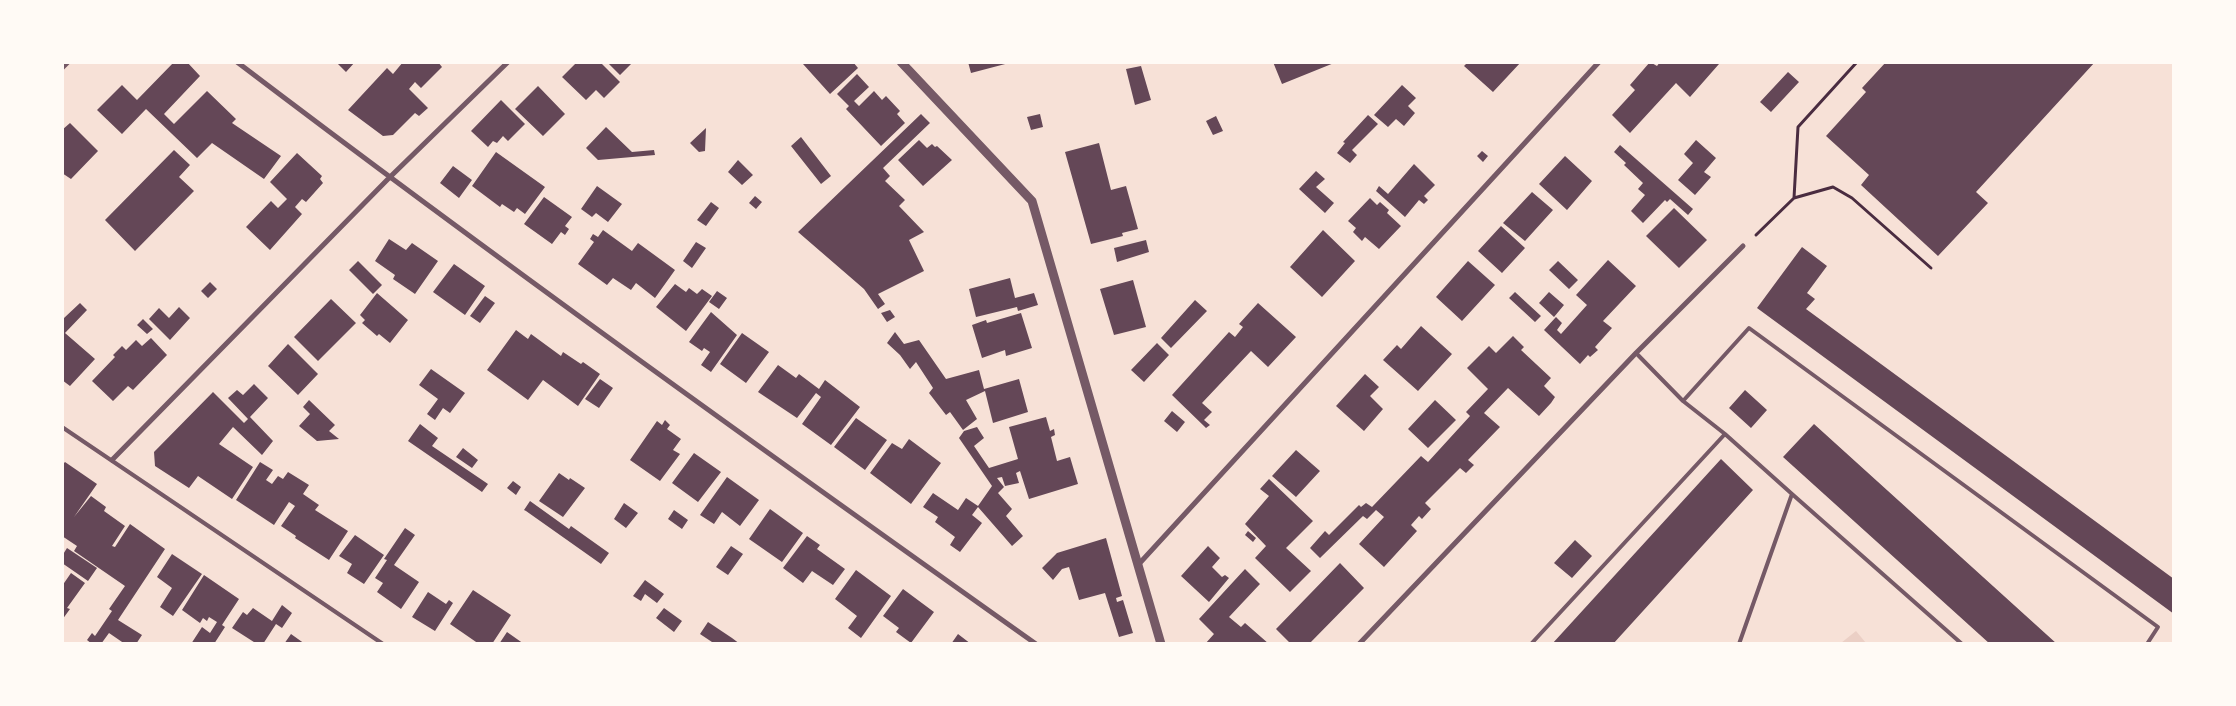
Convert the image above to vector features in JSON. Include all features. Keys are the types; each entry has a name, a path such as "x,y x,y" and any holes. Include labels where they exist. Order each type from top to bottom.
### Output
{"street":[{"path":"62,68 68,62"},
{"path":"237,62 389,178 716,417 1036,644"},
{"path":"112,460 389,178 508,62"},
{"path":"901,62 1032,201 1161,644"},
{"path":"1138,565 1599,62"},
{"path":"1359,644 1636,353 1743,246"}],"lane":[{"path":"1683,401 1749,328 2158,627 2147,644"},
{"path":"1636,353 1683,401 1724,434 1962,644"},
{"path":"62,427 383,644"},
{"path":"1531,644 1724,434"},
{"path":"1739,644 1792,494"}],"path":[{"path":"1794,198 1798,127 1857,62"},
{"path":"1743,246 1794,198 1833,187 1852,198 1931,268"}],"shaded area":[{"path":"1856,631 1866,643 1841,643"}],"building":[{"path":"174,62 187,62 200,76 164,114 174,124 207,91 236,119 232,123 281,156 264,179 212,143 197,158 146,109 122,134 97,110 122,85 137,100"},
{"path":"336,62 355,62 346,72"},
{"path":"403,62 438,62 442,67 421,88 415,82 409,89 428,108 419,116 415,113 393,135 383,136 348,110 387,68 393,74"},
{"path":"577,62 600,62 620,82 604,98 596,90 586,100 562,77"},
{"path":"607,62 633,62 620,75"},
{"path":"805,62 853,62 858,68 830,94 803,64"},
{"path":"968,62 1009,62 1009,63 971,73"},
{"path":"1273,62 1334,62 1334,63 1282,84"},
{"path":"1468,62 1521,62 1493,92 1464,66"},
{"path":"1650,62 1657,66 1660,62 1717,62 1719,64 1690,97 1676,83 1630,133 1612,115 1635,90 1630,85"},
{"path":"1886,62 2095,62 1976,192 1988,203 1938,256 1861,185 1869,175 1826,136 1866,92 1862,88"},
{"path":"1141,66 1151,100 1135,105 1126,69"},
{"path":"1788,72 1799,82 1771,112 1760,102"},
{"path":"857,74 869,87 854,101 859,106 874,91 882,100 886,96 900,111 897,114 905,123 881,146 846,109 849,106 837,94"},
{"path":"1402,85 1416,98 1408,106 1415,113 1404,126 1396,119 1388,127 1374,115"},
{"path":"538,86 565,114 543,136 515,109"},
{"path":"501,100 525,124 508,141 503,136 497,143 493,141 488,147 471,131"},
{"path":"921,114 930,123 883,168 890,176 885,181 905,200 899,206 924,232 909,240 924,271 878,294 885,304 878,309 864,289 798,232"},
{"path":"1040,114 1043,127 1031,130 1027,117"},
{"path":"1368,115 1378,124 1352,150 1357,155 1350,163 1337,153 1345,143 1343,142"},
{"path":"1216,116 1223,131 1213,135 1206,121"},
{"path":"70,123 98,151 71,179 62,173 62,130"},
{"path":"606,127 632,152 654,150 655,155 598,160 586,148"},
{"path":"706,128 705,151 699,152 690,143"},
{"path":"801,137 831,176 821,184 791,146"},
{"path":"919,140 927,148 932,144 935,147 937,146 952,160 923,186 898,160"},
{"path":"1696,140 1716,158 1704,172 1711,177 1695,195 1678,180 1693,163 1684,154"},
{"path":"1099,143 1111,190 1126,186 1138,229 1122,233 1123,236 1091,244 1065,152"},
{"path":"1620,145 1693,209 1688,215 1670,199 1667,202 1665,200 1643,223 1631,211 1645,195 1638,189 1643,183 1624,165 1626,163 1614,152"},
{"path":"174,150 190,165 179,177 194,191 135,251 105,220"},
{"path":"1482,151 1488,156 1483,162 1477,156"},
{"path":"496,152 545,187 525,214 517,208 514,212 502,204 500,207 472,186"},
{"path":"297,153 322,176 320,179 323,183 306,202 302,199 295,207 302,214 270,250 246,227 271,201 278,208 287,199 270,182"},
{"path":"1565,156 1592,181 1567,210 1539,184"},
{"path":"738,160 753,175 742,185 728,172"},
{"path":"1414,164 1435,185 1424,196 1428,200 1424,204 1419,200 1405,217 1376,191 1379,186 1388,194"},
{"path":"453,166 472,180 459,198 440,183"},
{"path":"1316,171 1325,179 1316,187 1334,203 1325,213 1299,189"},
{"path":"597,186 622,204 608,222 596,213 592,217 581,209"},
{"path":"1532,192 1553,210 1525,241 1503,223"},
{"path":"755,196 762,202 756,209 749,203"},
{"path":"544,197 572,217 565,226 569,229 565,235 561,232 552,244 524,224"},
{"path":"1370,198 1377,205 1380,202 1389,210 1387,213 1401,226 1379,249 1365,237 1362,241 1353,232 1356,228 1348,221"},
{"path":"711,202 719,208 706,226 697,220"},
{"path":"1674,208 1707,240 1679,268 1646,236"},
{"path":"1501,226 1525,248 1502,273 1478,251"},
{"path":"603,230 632,251 638,243 675,270 655,298 636,283 631,290 613,278 607,285 578,264 594,242 590,239 593,234 598,237"},
{"path":"1323,230 1355,261 1322,297 1290,267"},
{"path":"389,239 406,250 412,243 438,261 415,294 393,279 395,275 375,261"},
{"path":"1146,240 1149,252 1117,262 1114,248"},
{"path":"696,242 706,248 692,268 683,261"},
{"path":"1802,247 1827,266 1807,293 1815,299 1806,309 2174,579 2174,614 1757,308"},
{"path":"1608,260 1636,286 1603,321 1612,328 1595,347 1598,350 1590,357 1588,355 1580,364 1544,330 1556,317 1562,323 1557,330 1561,334 1587,305 1576,295"},
{"path":"358,261 382,285 373,294 349,270"},
{"path":"1468,261 1495,285 1462,321 1436,297"},
{"path":"1558,261 1578,280 1569,289 1549,270"},
{"path":"454,264 485,286 465,315 433,292"},
{"path":"1010,278 1015,298 1034,293 1038,305 1018,311 1017,307 976,317 969,289"},
{"path":"1133,280 1146,327 1114,335 1100,289"},
{"path":"210,282 217,289 208,298 201,291"},
{"path":"675,284 686,292 689,288 697,294 702,289 712,296 686,331 656,307"},
{"path":"717,291 727,298 719,309 709,302"},
{"path":"1515,292 1541,316 1535,322 1509,298"},
{"path":"1549,292 1564,305 1554,317 1539,303"},
{"path":"377,293 408,320 390,343 379,334 377,336 362,323 365,320 360,315"},
{"path":"485,296 495,303 480,323 470,316"},
{"path":"331,299 356,323 318,361 294,337"},
{"path":"1195,300 1207,311 1171,348 1161,338"},
{"path":"80,303 87,310 65,333 95,359 70,386 62,380 62,317 64,318"},
{"path":"1258,303 1296,337 1268,367 1251,351 1202,403 1212,412 1204,420 1210,425 1206,428 1172,395 1229,332 1235,337 1243,327 1239,324"},
{"path":"179,307 190,318 170,340 149,319 159,308 169,318"},
{"path":"890,310 895,317 887,322 881,313"},
{"path":"711,312 737,335 711,372 701,365 710,352 704,348 702,351 689,342"},
{"path":"1021,313 1032,348 1006,356 1005,350 982,358 972,325 986,320 987,323"},
{"path":"143,319 153,329 147,334 137,325"},
{"path":"1421,326 1452,354 1418,391 1383,360 1397,345 1401,349"},
{"path":"516,330 528,339 531,334 561,356 563,352 581,364 583,362 600,374 578,406 543,380 528,400 487,370"},
{"path":"895,332 904,344 919,340 946,379 979,370 984,389 1019,379 1028,412 993,423 985,391 966,400 977,419 963,430 950,412 946,415 929,393 933,388 916,362 910,369 900,355 887,343"},
{"path":"742,333 769,352 746,383 720,364"},
{"path":"1513,336 1524,347 1521,350 1551,378 1544,386 1555,397 1551,403 1539,416 1508,388 1484,413 1500,427 1468,460 1474,465 1466,473 1460,468 1425,503 1431,509 1422,519 1419,516 1411,525 1417,531 1384,567 1359,544 1384,517 1376,510 1367,519 1363,516 1320,558 1310,548 1325,531 1329,535 1359,505 1361,507 1366,503 1372,507 1421,456 1428,462 1470,416 1466,412 1488,389 1467,368 1489,346 1496,353"},
{"path":"151,338 167,355 133,390 128,386 113,401 92,381 115,357 113,355 122,346 126,350 136,340 142,346"},
{"path":"1157,343 1169,355 1144,382 1131,370"},
{"path":"288,344 318,374 298,395 268,366"},
{"path":"778,365 796,378 799,374 819,389 825,380 860,407 831,445 802,424 821,397 816,393 797,418 758,392"},
{"path":"431,369 465,393 450,413 443,408 435,420 427,414 438,399 419,385"},
{"path":"1365,374 1379,387 1370,396 1383,409 1364,431 1336,406"},
{"path":"600,379 613,388 599,408 585,399"},
{"path":"254,384 268,398 250,417 273,441 262,455 233,427 219,444 253,467 232,499 198,476 189,488 155,466 154,452 213,392 244,423 248,419 228,398 237,390 243,395"},
{"path":"1745,390 1767,410 1751,428 1729,408"},
{"path":"309,400 335,425 329,431 339,439 317,441 299,426 310,414 303,407"},
{"path":"1435,400 1456,420 1428,448 1408,429"},
{"path":"1172,411 1185,422 1177,432 1164,421"},
{"path":"1046,417 1050,431 1054,429 1055,435 1051,437 1057,461 1070,457 1078,484 1029,499 1020,471 1016,473 1019,483 1005,486 1002,477 997,478 1004,487 998,493 1012,509 1006,516 1023,536 1012,546 978,507 972,515 982,523 960,552 950,545 955,537 935,522 938,517 923,507 933,493 958,510 966,498 978,506 992,486 959,438 964,431 977,427 984,438 974,446 989,468 1018,459 1009,427"},
{"path":"856,418 887,440 865,470 834,447"},
{"path":"665,420 670,425 667,429 681,439 673,450 680,454 660,481 630,460 657,421 662,425"},
{"path":"420,424 438,438 432,446 488,484 482,492 408,441"},
{"path":"1814,424 2057,644 1990,644 1783,457"},
{"path":"909,439 941,463 911,504 870,473 892,443 902,449"},
{"path":"463,448 478,460 472,468 456,457"},
{"path":"1296,450 1320,471 1296,497 1272,476"},
{"path":"694,453 721,472 698,502 672,483"},
{"path":"1721,459 1753,490 1613,644 1552,644"},
{"path":"65,462 97,484 74,517 91,496 106,507 104,511 125,526 112,546 115,547 130,524 165,549 118,620 142,635 136,644 125,644 109,633 101,644 92,644 87,640 92,633 95,636 112,611 109,609 125,586 74,551 77,546 62,536 62,465"},
{"path":"260,462 273,470 266,480 272,484 278,476 283,479 288,472 309,485 303,494 319,505 315,510 348,531 329,560 295,538 296,536 281,526 295,506 289,502 274,525 236,500"},
{"path":"559,473 585,488 563,517 539,501"},
{"path":"727,477 759,500 740,526 722,512 714,524 700,515"},
{"path":"1269,479 1313,521 1286,548 1311,571 1290,592 1255,558 1266,546 1245,524 1269,496 1260,489"},
{"path":"513,481 521,487 516,495 507,488"},
{"path":"530,501 569,529 571,526 609,553 601,564 524,510"},
{"path":"624,503 638,513 626,528 614,519"},
{"path":"770,509 803,533 782,562 749,539"},
{"path":"674,510 688,520 682,529 668,519"},
{"path":"405,528 415,535 394,565 419,582 401,609 377,592 383,583 375,578 387,560 384,559"},
{"path":"1248,531 1256,538 1253,542 1245,535"},
{"path":"355,535 384,555 364,584 347,573 352,564 339,556"},
{"path":"807,536 820,545 817,549 845,569 833,585 812,571 803,583 783,568"},
{"path":"1106,538 1122,596 1116,598 1117,602 1123,600 1133,633 1119,637 1105,593 1079,600 1069,567 1062,569 1053,580 1042,568 1057,553"},
{"path":"1575,540 1592,556 1572,578 1554,563"},
{"path":"731,546 743,554 728,575 716,567"},
{"path":"1208,546 1220,558 1212,567 1222,577 1225,575 1229,578 1209,602 1181,576"},
{"path":"67,548 97,568 88,581 62,563 62,556"},
{"path":"172,554 202,574 173,616 160,607 172,588 157,577"},
{"path":"1340,563 1364,588 1309,644 1291,644 1276,629"},
{"path":"1245,569 1260,584 1229,617 1241,627 1245,623 1269,644 1205,644 1214,634 1199,619"},
{"path":"856,570 891,596 861,638 848,628 857,616 835,599"},
{"path":"71,573 85,583 67,608 70,609 62,620 62,586"},
{"path":"204,575 239,599 222,625 225,627 214,644 191,644 202,627 210,633 217,622 209,617 207,621 203,618 200,623 182,610"},
{"path":"645,580 664,594 657,603 645,594 641,601 633,596"},
{"path":"903,589 934,612 911,643 896,632 899,628 883,616"},
{"path":"473,590 511,615 492,644 479,644 450,624"},
{"path":"428,592 446,604 449,600 453,603 435,631 412,617"},
{"path":"282,605 292,613 282,628 276,624 263,644 257,644 232,628 243,612 247,615 253,608 272,621"},
{"path":"664,608 682,621 674,632 656,618"},
{"path":"708,622 740,644 715,644 700,634"},
{"path":"507,632 524,644 499,644"},
{"path":"291,634 305,644 284,644"},
{"path":"958,634 971,644 951,644"}]}
